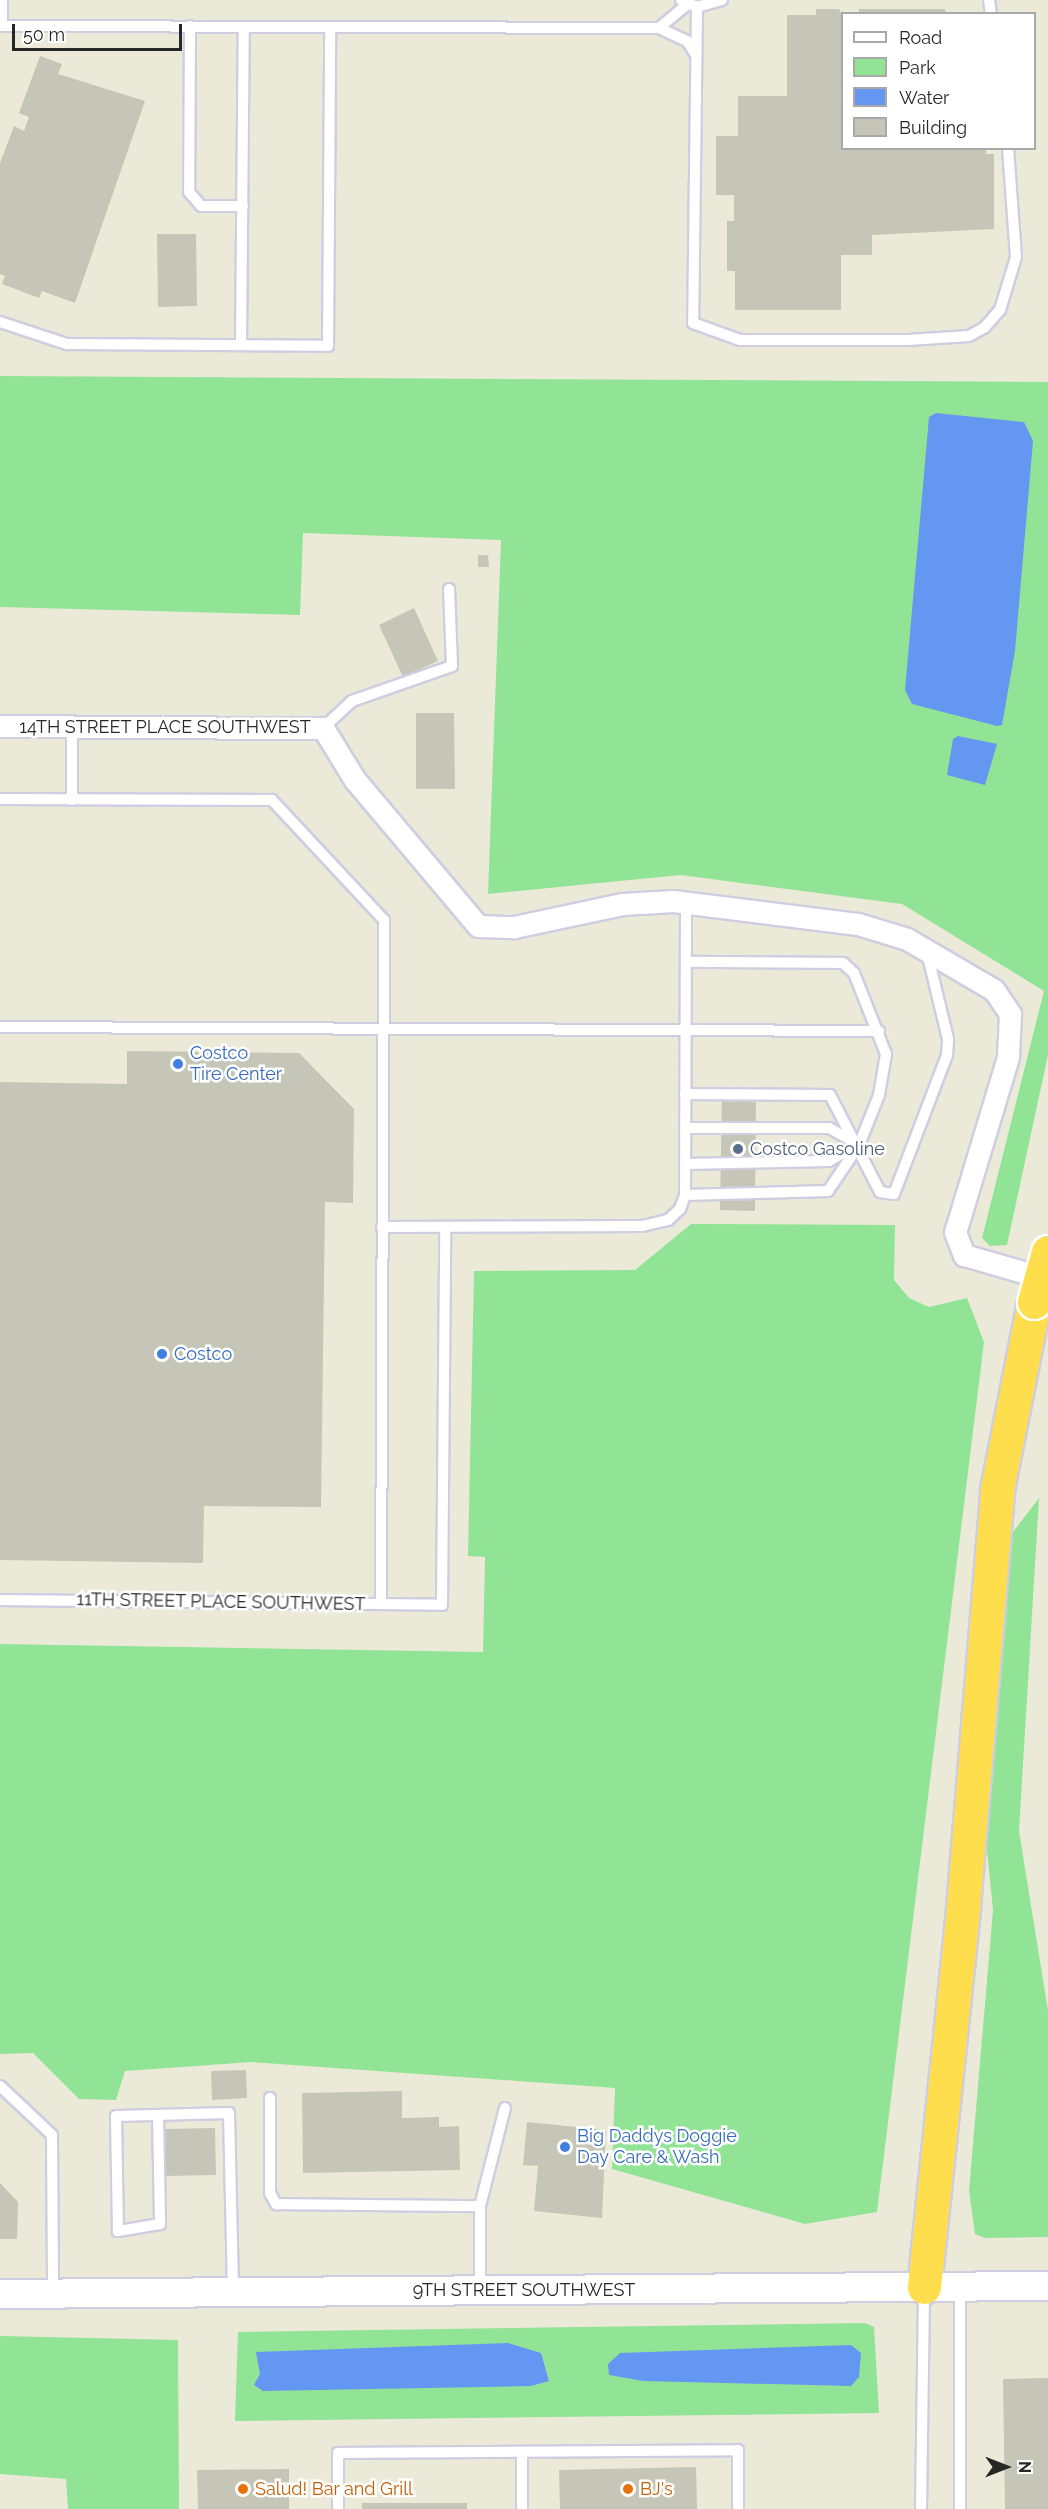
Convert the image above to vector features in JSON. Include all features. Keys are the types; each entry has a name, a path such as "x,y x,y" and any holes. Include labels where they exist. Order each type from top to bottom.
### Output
{"highway":[{"path":"924,2287 963,1906 997,1489 1048,1252"}],"main road":[{"name":"9TH STREET SOUTHWEST","path":"0,2294 1048,2286"}],"street":[{"name":"14TH STREET PLACE SOUTHWEST","path":"0,726 323,728 355,780 477,926 514,927 622,904 687,901 873,927 926,949 994,990 1010,1014 1008,1057 955,1232 964,1255 1023,1272"}],"lane":[{"path":"3,0 1,26 659,27 687,41 696,56"},
{"path":"659,27 688,4 722,0"},
{"path":"688,4 696,56 693,323 740,340 908,339 969,336 985,327 1000,310 1016,257 1008,150"},
{"path":"190,27 189,192 201,206 243,206"},
{"path":"242,345 244,27"},
{"path":"0,322 67,344 328,346 330,27"},
{"path":"323,728 352,701 452,666 449,590"},
{"path":"72,726 72,800"},
{"path":"0,800 272,801 384,920 381,1604"},
{"path":"382,1227 654,1225 680,1209 685,1195 687,901"},
{"path":"685,1094 830,1095 859,1144 880,1192 894,1194 947,1055 948,1039 926,949"},
{"path":"685,1195 828,1191 859,1144 879,1095 886,1054 879,1031 854,973 843,963 686,962"},
{"path":"0,1027 879,1031"},
{"path":"685,1128 829,1128 859,1144"},
{"path":"685,1164 829,1161 859,1144"},
{"name":"11TH STREET PLACE SOUTHWEST","path":"0,1600 442,1605 445,1228"},
{"name":"14TH STREET PLACE SOUTHWEST","path":"1023,1272 1041,1293"},
{"path":"0,2085 52,2135 53,2294"},
{"path":"270,2097 270,2193 276,2204 480,2206"},
{"path":"480,2290 480,2206 505,2108"},
{"path":"158,2115 159,2224 118,2231 116,2116 229,2113 233,2292"},
{"path":"921,2509 924,2287"},
{"path":"960,2287 960,2509"},
{"path":"338,2509 338,2453 738,2450 738,2509"},
{"path":"522,2452 522,2509"}],"green space":[{"path":"0,376 1048,382 1048,1055 1007,1245 990,1246 982,1238 1044,991 902,904 681,875 488,894 501,540 303,533 300,615 0,607"},
{"path":"691,1224 895,1225 894,1280 909,1298 929,1307 967,1298 984,1342 877,2212 805,2224 612,2169 615,2088 252,2062 125,2071 116,2100 79,2099 33,2053 0,2054 0,1644 483,1652 485,1557 468,1556 474,1271 635,1270"},
{"path":"1039,1498 1019,1831 1048,2011 1048,2237 985,2238 975,2234 969,2191 993,1910 986,1841 1010,1536"},
{"path":"865,2323 874,2327 879,2413 235,2421 238,2332"},
{"path":"0,2336 178,2340 179,2509 68,2509 66,2479 0,2474"}],"water":[{"path":"936,413 1024,422 1033,441 1015,651 1002,725 997,726 912,704 905,690 929,417"},
{"path":"958,736 997,744 985,785 947,775 953,739"},
{"path":"508,2343 541,2353 549,2381 531,2386 263,2391 254,2385 260,2374 256,2352"},
{"path":"851,2345 861,2353 859,2377 851,2386 643,2381 609,2375 608,2364 620,2353"}],"building":[{"path":"816,9 839,9 841,13 841,150 986,150 986,154 994,154 994,229 872,235 872,255 841,255 841,310 735,310 735,271 727,271 727,221 734,221 734,195 716,195 716,136 738,136 738,96 787,96 787,15 816,15"},
{"path":"859,9 945,9 946,12 859,12"},
{"path":"40,56 62,64 58,74 145,101 75,303 42,291 39,298 2,284 5,276 0,274 0,163 14,126 24,131 29,117 19,113"},
{"path":"157,234 196,234 197,306 158,307"},
{"path":"478,555 488,555 489,567 478,567"},
{"path":"414,608 438,661 403,677 379,625"},
{"path":"416,713 454,713 455,789 416,789"},
{"name":"Costco","path":"127,1051 299,1053 354,1109 353,1203 325,1202 321,1507 204,1506 203,1563 0,1560 0,1082 127,1084"},
{"name":"Costco Gasoline","path":"722,1087 756,1088 755,1211 720,1210"},
{"path":"246,2070 247,2098 212,2100 211,2071"},
{"path":"402,2091 402,2118 439,2117 439,2127 459,2126 460,2170 303,2173 302,2093"},
{"path":"527,2122 606,2130 602,2218 534,2211 538,2166 523,2165"},
{"path":"215,2128 216,2175 166,2176 165,2129"},
{"path":"0,2183 18,2202 17,2239 0,2239"},
{"path":"1048,2378 1048,2509 1005,2509 1003,2379"},
{"name":"BJ's","path":"696,2467 697,2509 560,2509 559,2470"},
{"name":"Salud! Bar and Grill","path":"289,2469 289,2509 198,2509 197,2470"},
{"path":"362,2503 467,2503 467,2509 362,2509"}],"place":[{"name":"Costco Tire Center","path":"178,1064"},
{"name":"Costco Gasoline","path":"738,1149"},
{"name":"Costco","path":"162,1354"},
{"name":"Big Daddys Doggie Day Care & Wash","path":"565,2147"},
{"name":"Salud! Bar and Grill","path":"243,2489"},
{"name":"BJ's","path":"628,2489"}]}
